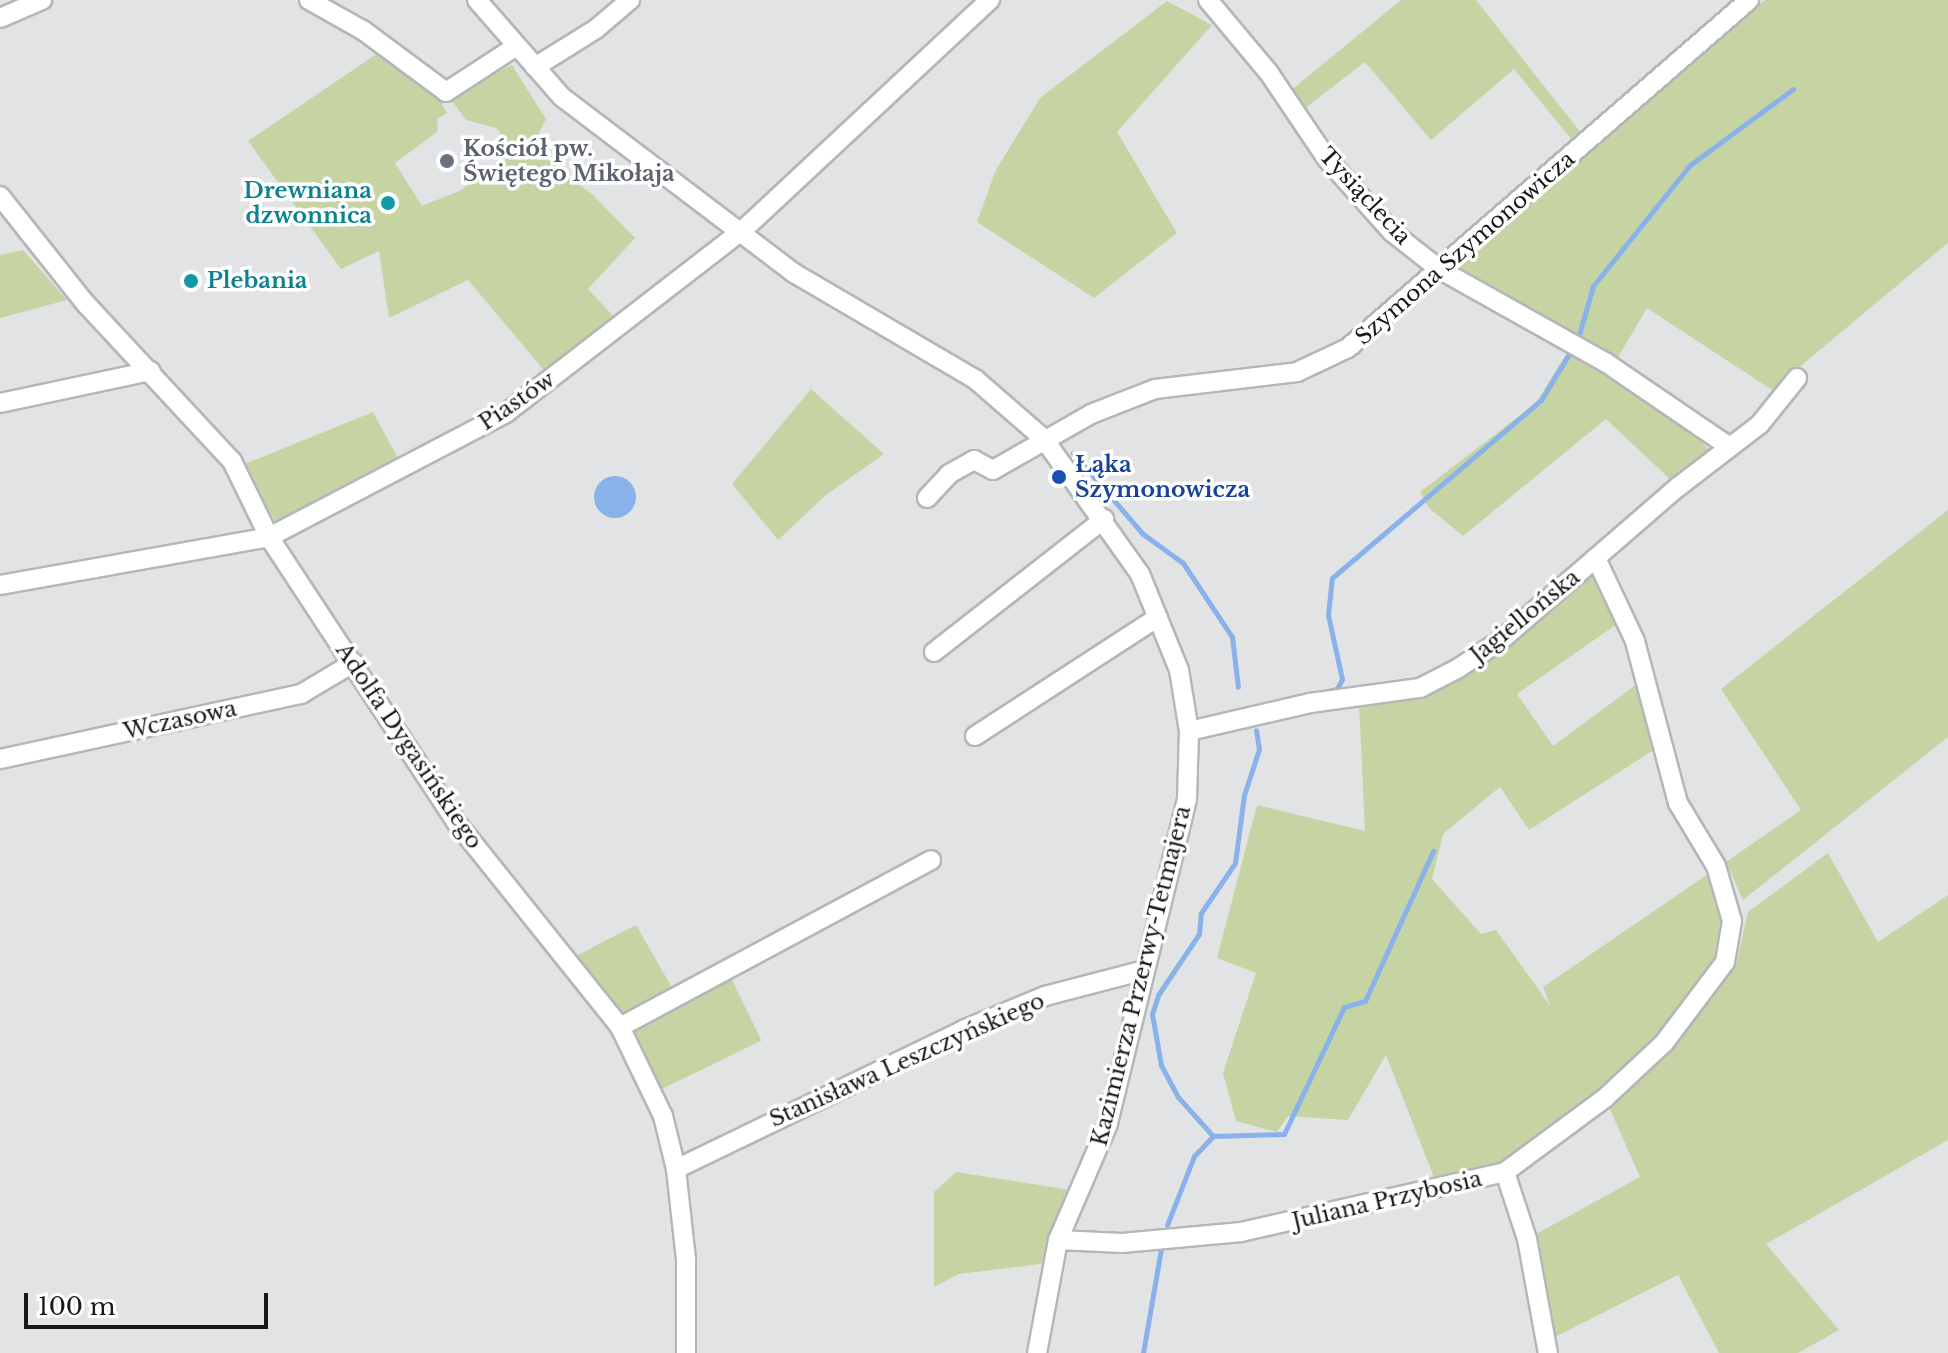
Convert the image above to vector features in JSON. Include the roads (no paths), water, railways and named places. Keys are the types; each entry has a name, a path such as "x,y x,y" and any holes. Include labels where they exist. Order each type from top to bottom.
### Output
{"street":[{"path":"0,18 42,0"},
{"path":"309,0 364,31 446,92 515,47"},
{"name":"Kazimierza Przerwy-Tetmajera","path":"477,0 562,97 743,230 794,273 975,379 1044,439 1124,543 1158,617 1179,670 1189,731 1187,799 1108,1124 1058,1240 1037,1353"},
{"path":"535,67 596,29 630,0"},
{"name":"Piastów","path":"269,537 506,413 743,230 990,0"},
{"name":"Tysiąclecia","path":"1208,0 1269,73 1327,159 1392,232 1439,269 1605,362 1728,446"},
{"name":"Szymona Szymonowicza","path":"927,498 949,474 974,460 993,470 1044,439 1155,389 1297,372 1348,348 1749,0"},
{"name":"Adolfa Dygasińskiego","path":"0,196 86,304 232,461 269,537 456,822 620,1027 663,1116 676,1169 686,1260 686,1353"},
{"path":"0,403 151,371"},
{"name":"Jagiellońska","path":"1189,731 1310,703 1420,688 1500,641 1728,446 1760,424 1797,378"},
{"path":"934,652 1104,519"},
{"path":"0,585 269,537"},
{"name":"Juliana Przybosia","path":"1058,1240 1122,1243 1241,1232 1358,1210 1505,1172 1605,1098 1664,1043 1725,962 1732,921 1716,866 1678,803 1628,619 1596,558"},
{"path":"975,736 1158,617"},
{"name":"Wczasowa","path":"0,759 301,694 353,663"},
{"path":"620,1027 931,860"},
{"name":"Stanisława Leszczyńskiego","path":"676,1169 965,1029 1045,996 1145,970"},
{"path":"1505,1172 1527,1239 1548,1353"}],"water":[{"path":"615,476 630,482 636,497 630,512 615,518 600,512 594,497 600,482"}],"waterway":[{"path":"1579,335 1593,286 1690,165 1793,89"},
{"path":"1291,699 1337,689 1342,679 1328,615 1332,578 1541,400 1569,354"},
{"path":"1073,453 1143,534 1183,563 1232,637 1238,687"},
{"path":"1213,1136 1178,1097 1161,1065 1152,1014 1158,995 1199,934 1201,913 1235,863 1244,795 1259,749 1256,730"},
{"path":"1167,1225 1194,1156 1213,1136 1284,1134 1344,1007 1365,1001 1433,851"},
{"path":"1143,1353 1161,1249"}],"place":[{"name":"Kościół pw. Świętego Mikołaja","path":"447,161"},
{"name":"Drewniana dzwonnica","path":"388,203"},
{"name":"Plebania","path":"191,281"},
{"name":"Łąka Szymonowicza","path":"1059,477"}]}
